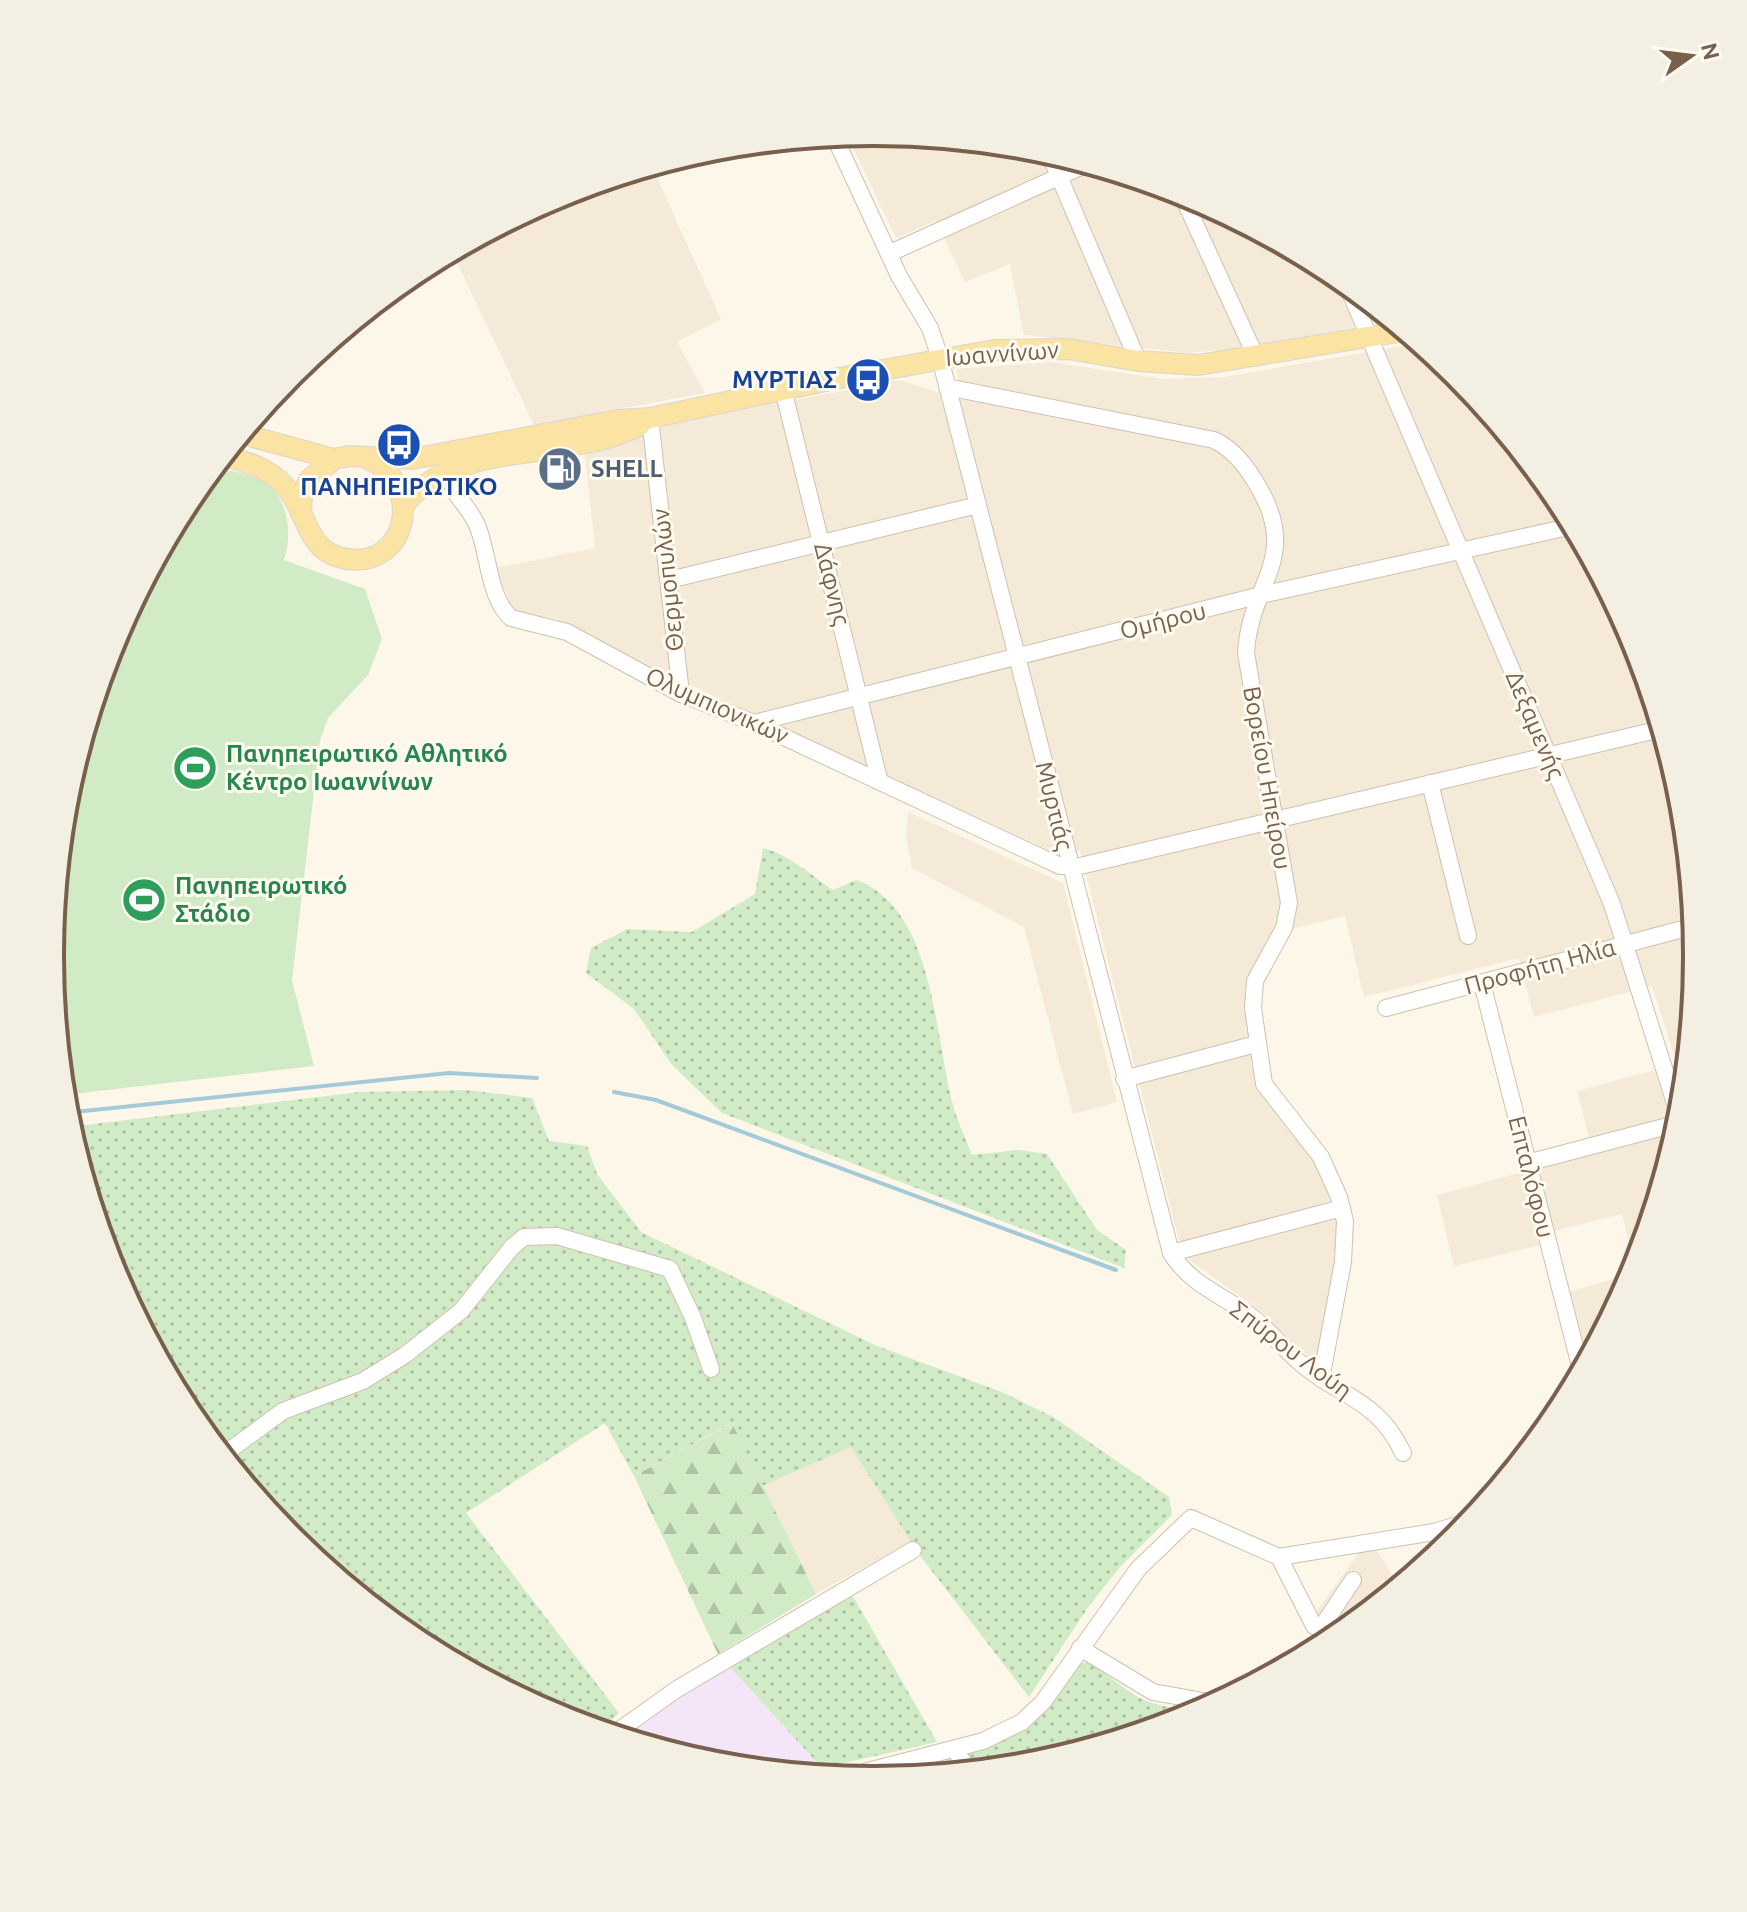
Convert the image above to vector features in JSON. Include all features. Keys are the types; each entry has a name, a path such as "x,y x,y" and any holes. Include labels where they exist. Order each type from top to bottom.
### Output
{"main road":[{"name":"Ιωαννίνων","path":"650,418 940,358 1036,348 1198,365 1390,333"},
{"path":"253,437 334,459 412,459 618,420 650,418"},
{"path":"405,504 419,486 447,471 600,439 650,418"},
{"path":"235,459 254,463 277,479 317,545 332,555 349,560 366,558 383,551 395,538 403,522 405,504 393,475 366,457"},
{"path":"301,514 302,496 309,480 334,459"}],"street":[{"name":"Μυρτιάς","path":"839,147 930,328 940,358 1171,1253"},
{"path":"1055,168 1138,361"},
{"path":"890,253 1071,171"},
{"path":"1189,211 1256,357"},
{"name":"Δεξαμενής","path":"1356,307 1627,944 1671,1091"},
{"name":"Βορείου Ηπείρου","path":"947,387 1205,437 1223,445 1256,483 1274,522 1274,565 1248,625 1246,653 1288,912 1281,935 1255,981 1252,997 1256,1044 1264,1084 1313,1144 1328,1170 1342,1208 1346,1230 1345,1255 1321,1379"},
{"name":"Δάφνης","path":"783,389 879,779"},
{"name":"Θερμοπυλών","path":"650,418 681,694"},
{"name":"Ολυμπιονικών","path":"447,471 457,500 476,522 507,615 555,626 681,694 879,779 1053,863 1070,867"},
{"path":"669,580 978,505"},
{"name":"Ομήρου","path":"754,723 1261,595 1561,528"},
{"path":"1070,867 1651,731"},
{"path":"1430,783 1468,936"},
{"name":"Προφήτη Ηλία","path":"1386,1008 1682,929"},
{"name":"Επταλόφου","path":"1482,983 1577,1356"},
{"path":"1124,1079 1256,1044"},
{"path":"1527,1163 1664,1125"},
{"path":"1171,1253 1342,1208"},
{"path":"231,1449 283,1411 363,1381 396,1362 461,1311 512,1247 532,1235 557,1236 670,1269 680,1286 711,1369"},
{"name":"Σπύρου Λούη","path":"1171,1253 1191,1277 1252,1316 1321,1379 1368,1407 1391,1426 1403,1453"},
{"path":"890,1765 995,1736 1022,1722 1043,1702 1138,1569 1191,1518 1279,1557 1445,1528"},
{"path":"625,1726 677,1689 913,1550"},
{"path":"1279,1557 1307,1617 1317,1627 1323,1625 1353,1580"},
{"path":"1080,1648 1153,1692 1193,1699"},
{"path":"954,1749 962,1761"}],"shaded area":[{"path":"853,147 979,153 1083,174 1134,189 1232,230 1278,255 1378,323 1231,349 1187,353 1024,335 1010,264 965,282 936,221 896,238"},
{"path":"656,176 721,319 677,342 705,393 534,425 457,262 515,230 564,208"},
{"path":"1405,345 1482,422 1547,506 1575,551 1621,646 1655,746 1676,850 1681,903 1683,956 1676,1061 1652,986 1534,1017 1519,958 1364,997 1345,916 1275,933 1248,1004 1253,1067 1259,1087 1304,1141 1321,1170 1337,1222 1338,1262 1316,1364 1259,1310 1189,1260 1179,1240 1080,851 1060,855 607,647 556,618 519,614 511,606 496,568 595,548 585,454 674,423 899,380 964,400 956,369 1051,362 1162,379 1224,377"},
{"path":"908,812 1063,883 1117,1102 1073,1114 1024,927 912,868 906,836"},
{"path":"1676,1064 1655,1166 1629,1244 1622,1214 1538,1235 1540,1245 1454,1266 1437,1195 1593,1153 1577,1091"},
{"path":"1615,1279 1581,1349 1567,1292"},
{"path":"851,1447 911,1541 816,1594 762,1486"},
{"path":"1369,1538 1393,1576 1322,1630 1315,1614"},
{"path":"729,1666 818,1764 716,1750 631,1728 670,1699"}],"green space":[{"name":"Πανηπειρωτικό Αθλητικό Κέντρο Ιωαννίνων","path":"226,470 257,478 275,492 286,513 288,525 284,560 365,589 382,639 368,675 328,718 320,740 292,980 314,1066 76,1094 71,1062 64,956 66,903 71,850 92,746 107,696 147,598 172,551"},
{"path":"763,848 791,860 833,890 856,880 882,895 902,918 917,947 928,979 954,1109 972,1155 1019,1150 1047,1154 1097,1230 1126,1250 1124,1268 722,1113 672,1065 634,1009 586,973 591,948 627,929 692,932 755,894"},
{"path":"466,1090 532,1098 549,1141 587,1146 597,1174 641,1232 877,1346 1002,1392 1053,1417 1169,1497 1172,1515 1120,1567 1089,1606 1029,1697 918,1553 851,1447 762,1486 731,1423 634,1476 605,1423 466,1513 619,1713 610,1722 515,1682 424,1629 340,1565 265,1490 231,1449 172,1361 147,1314 107,1216 83,1125 360,1092"},
{"path":"732,1423 816,1594 718,1654 634,1476"},
{"path":"851,1593 937,1742 837,1765 818,1764 729,1666"},
{"path":"1087,1662 1148,1702 1175,1707 1134,1723 1031,1750 969,1760 962,1752 981,1747 1078,1664"},
{"path":"952,1754 956,1761 926,1764 910,1765"}],"waterway":[{"path":"80,1111 449,1073 537,1078"},
{"path":"614,1092 656,1100 1116,1270"}],"place":[{"name":"ΜΥΡΤΙΑΣ","path":"868,380"},
{"name":"ΠΑΝΗΠΕΙΡΩΤΙΚΟ","path":"399,445"},
{"name":"SHELL","path":"560,469"},
{"name":"Πανηπειρωτικό Αθλητικό Κέντρο Ιωαννίνων","path":"195,768"},
{"name":"Πανηπειρωτικό Στάδιο","path":"144,900"}]}
